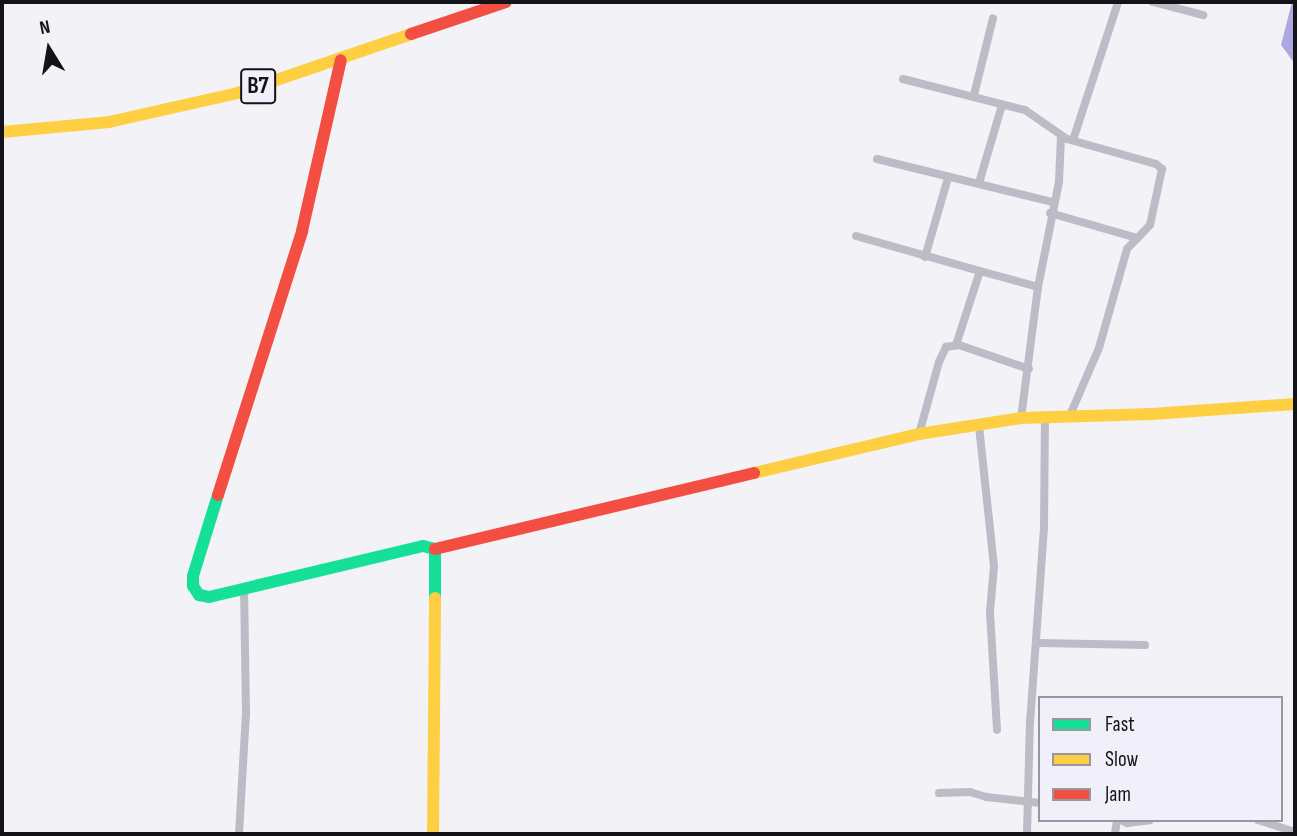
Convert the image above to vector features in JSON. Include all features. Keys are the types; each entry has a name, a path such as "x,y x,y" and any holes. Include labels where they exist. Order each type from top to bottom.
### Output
{"main road":[{"name":"B7","path":"2,132 145,116 238,93 506,2"},
{"path":"341,60 302,231 193,576 195,590 204,597 244,590 406,549 423,546 435,550 919,434 1045,416 1152,414 1295,404"},
{"path":"433,834 435,550"}],"street":[{"path":"1073,140 1118,2"},
{"path":"1153,2 1203,15"},
{"path":"974,96 993,18"},
{"path":"903,79 974,96 1039,117 1061,137 1161,167 1163,177 1150,225 1128,249 1098,348 1070,415"},
{"path":"979,183 1002,105"},
{"path":"1021,418 1038,287 1052,202 1059,182 1061,137"},
{"path":"877,159 1052,202"},
{"path":"925,257 948,178"},
{"path":"1050,214 1137,238"},
{"path":"856,236 1038,287"},
{"path":"956,345 980,271"},
{"path":"919,434 946,347 956,345 1029,369"},
{"path":"1027,834 1044,527 1045,416"},
{"path":"979,426 994,566 990,612 997,730"},
{"path":"239,834 246,713 244,590"},
{"path":"1038,643 1145,645"},
{"path":"939,793 970,792 986,797 1038,803"},
{"path":"1264,822 1295,832"}],"shaded area":[{"path":"1292,2 1295,2 1295,64 1281,45"}],"traffic: fast":[{"path":"218,495 193,576 193,586 199,595 209,597 423,546 435,549 435,598"}],"traffic: slow":[{"path":"2,132 109,122 238,93 411,34"},
{"path":"754,473 919,434 1021,418 1152,414 1295,404"},
{"path":"433,834 435,598"}],"traffic: jam":[{"path":"411,34 506,2"},
{"path":"218,495 302,231 341,60"},
{"path":"435,549 754,473"}]}
